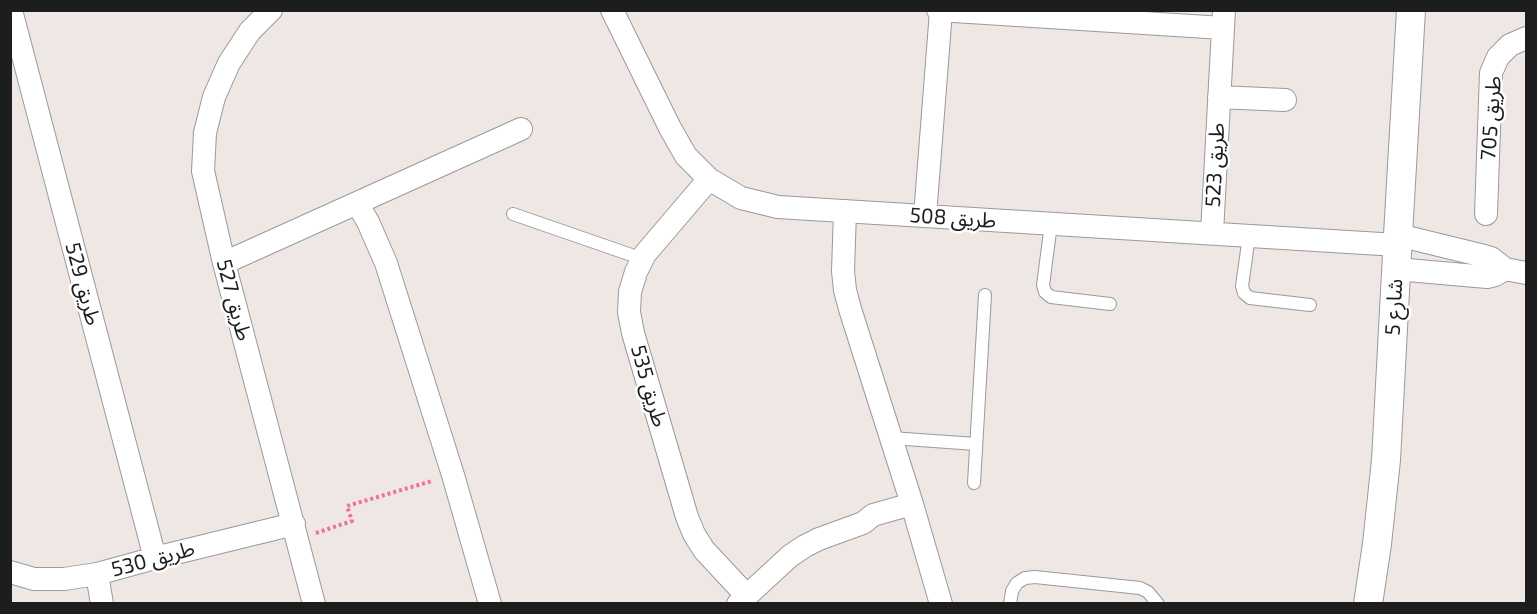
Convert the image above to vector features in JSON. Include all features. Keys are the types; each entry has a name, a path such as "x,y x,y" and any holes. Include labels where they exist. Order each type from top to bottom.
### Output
{"street":[{"name":"طريق 529","path":"11,10 155,558"},
{"name":"طريق 527","path":"271,10 250,32 229,63 214,97 205,133 203,171 224,263 314,603"},
{"name":"طريق 508","path":"612,10 686,156 709,179 741,198 778,207 1212,233 1397,250"},
{"name":"شارع 5","path":"1368,603 1386,460 1411,10"},
{"path":"925,216 939,11 1224,19"},
{"name":"طريق 523","path":"1212,233 1224,19"},
{"name":"طريق 705","path":"1486,214 1491,73 1498,57 1509,45 1527,38"},
{"name":"طريق 523","path":"1219,97 1285,100"},
{"path":"224,263 521,129"},
{"name":"طريق 535","path":"709,179 645,254 630,292 629,312 633,333 694,534 742,599 790,556 819,538 863,523 873,515 914,509"},
{"path":"357,203 386,263 453,475 490,603"},
{"path":"845,211 843,271 845,290 914,509 940,603"},
{"path":"1397,250 1487,277 1516,271"},
{"path":"1397,250 1484,256 1516,271"},
{"name":"طريق 530","path":"10,572 34,579 64,579 97,574 294,524"},
{"path":"97,574 102,603"}],"lane":[{"path":"513,214 642,259"},
{"path":"1051,224 1043,285 1045,292 1051,297 1110,304"},
{"path":"1250,236 1242,286 1244,293 1250,298 1310,305"},
{"path":"974,483 985,295"},
{"path":"891,438 976,444"},
{"path":"1010,603 1012,591 1017,583 1025,578 1035,578 1140,588 1149,592 1158,603"}],"path":[{"path":"321,531 352,521 347,506 453,475"}]}
